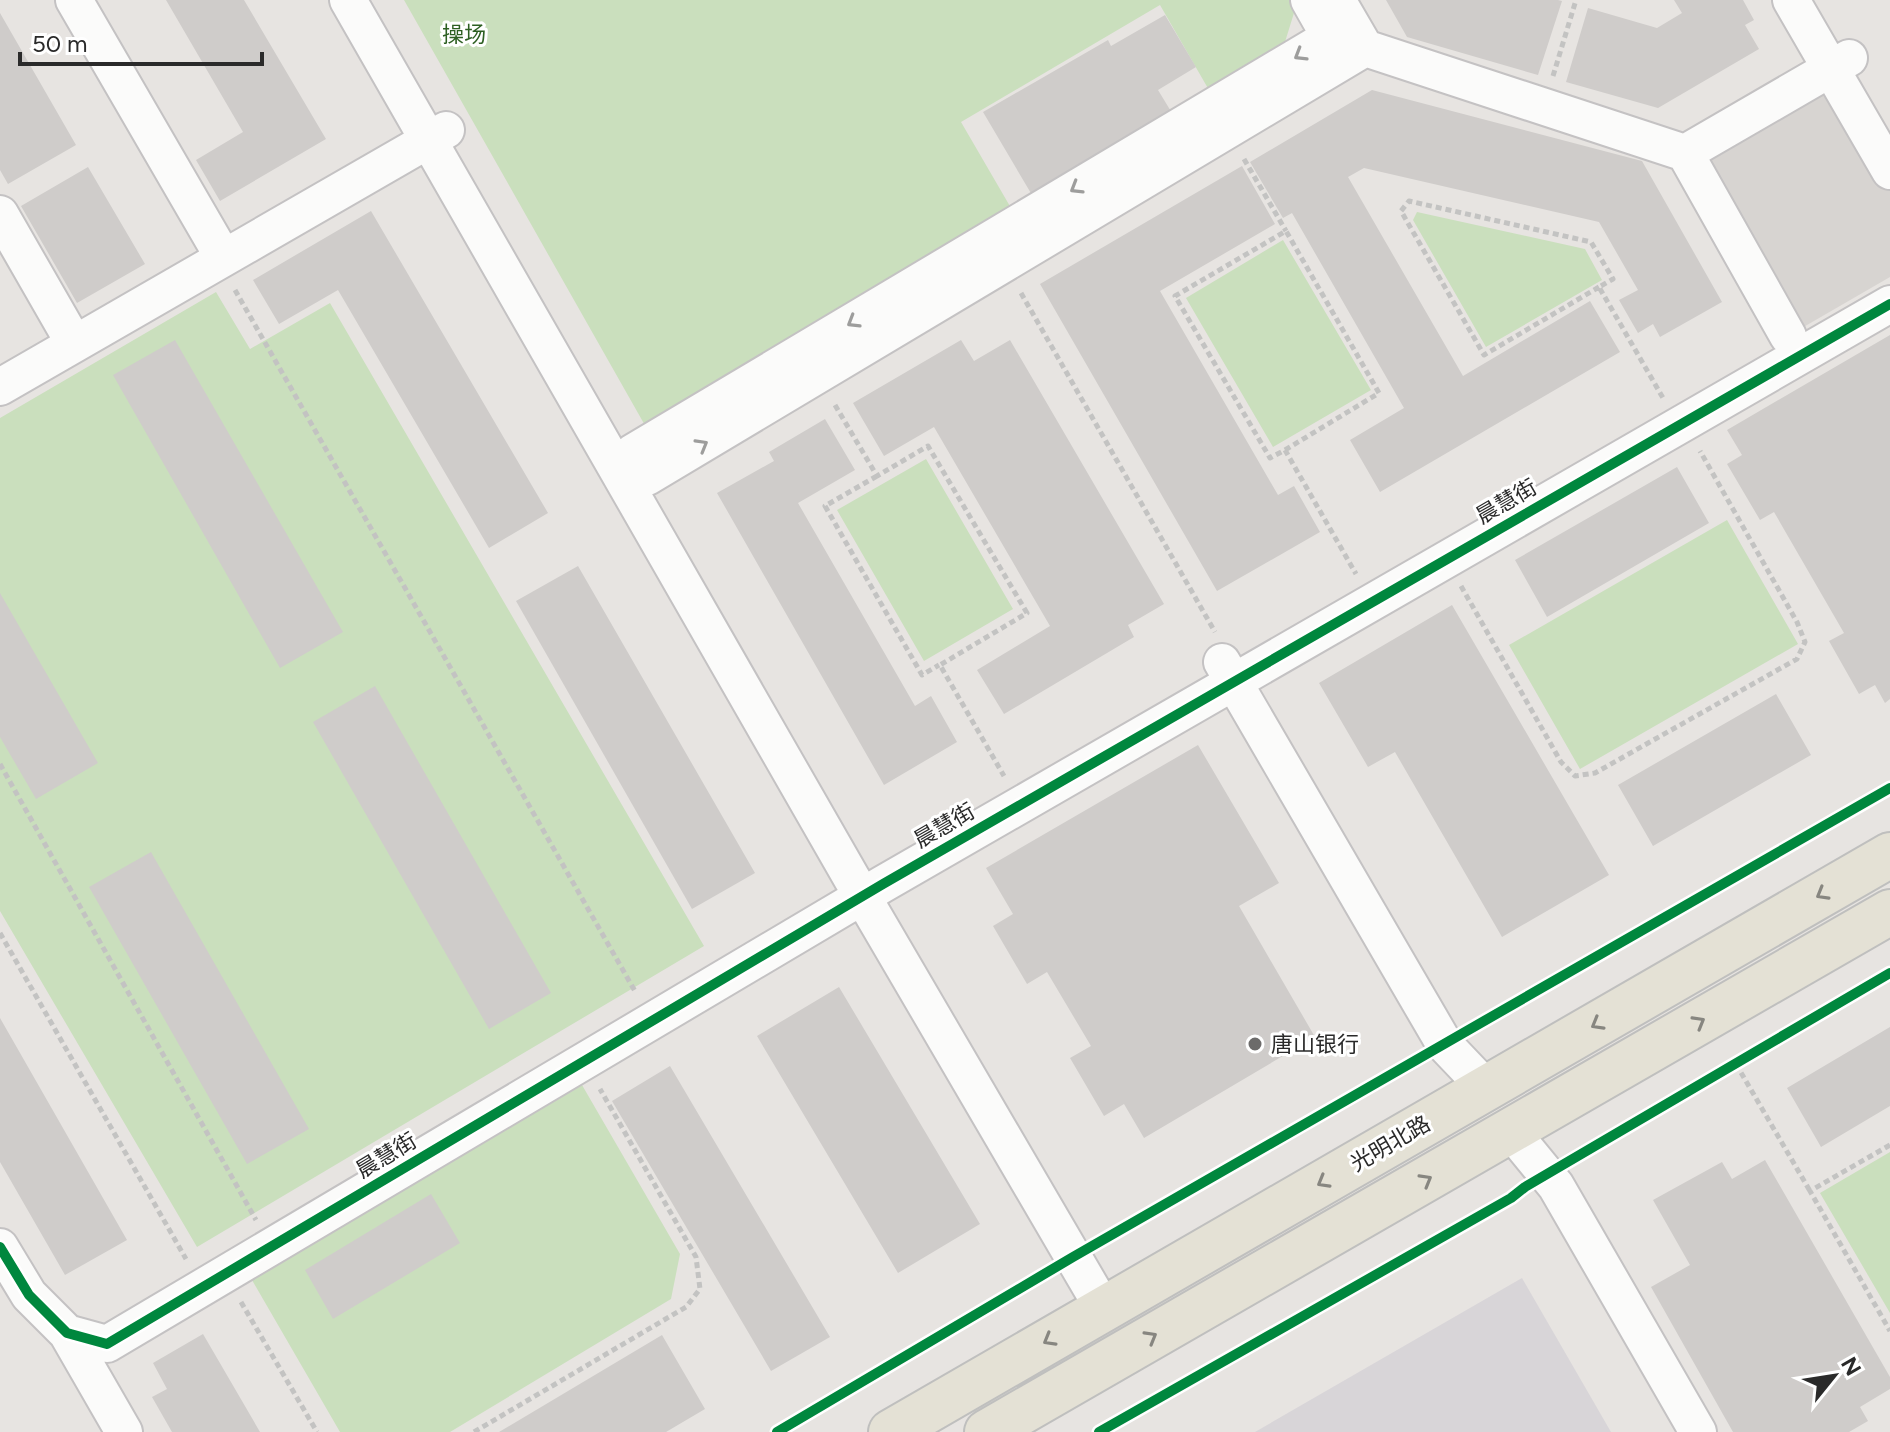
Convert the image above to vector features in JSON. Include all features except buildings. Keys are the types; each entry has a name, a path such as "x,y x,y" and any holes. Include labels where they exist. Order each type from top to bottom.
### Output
{"main road":[{"name":"光明北路","path":"891,1432 1890,855"},
{"path":"987,1432 1890,912"},
{"path":"1486,1088 1511,1131"}],"street":[{"path":"74,0 217,252"},
{"path":"348,0 433,127 1113,1303"},
{"path":"370,0 433,127"},
{"path":"633,469 1330,37 1309,0"},
{"path":"1337,0 1365,48 1685,153 1788,336"},
{"path":"1791,0 1890,129"},
{"path":"1816,0 1839,63 1890,171"},
{"path":"633,469 818,376 1365,48"},
{"path":"1685,153 1839,63"},
{"path":"0,387 217,252 433,127"},
{"path":"0,214 66,329"},
{"path":"0,367 66,329 217,252"},
{"name":"晨慧街","path":"29,1295 98,1323 208,1272 583,1061 867,881 1009,785 1445,559 1676,414 1788,336 1890,277"},
{"name":"晨慧街","path":"29,1295 67,1333 107,1344 208,1272 261,1229 641,1002 867,881 1236,665 1361,582 1890,304"},
{"path":"1236,665 1465,1033 1486,1088"},
{"path":"1511,1131 1543,1197 1681,1432"},
{"path":"1511,1131 1556,1186 1698,1432"},
{"path":"0,1247 29,1295"},
{"path":"67,1333 124,1432"}],"path":[{"path":"1543,107 1576,0"},
{"path":"1227,131 1286,231 1379,393 1270,458 1175,296 1286,231"},
{"path":"1409,201 1591,242 1613,279 1599,287 1484,355 1401,211 1409,201"},
{"path":"217,252 641,1002"},
{"path":"1005,264 1236,665"},
{"path":"1445,559 1561,762 1575,776 1595,773 1797,659 1805,642 1797,622 1599,287"},
{"path":"818,376 877,476"},
{"path":"928,446 1027,613 922,675 825,506 877,476 928,446"},
{"path":"1285,450 1361,582"},
{"path":"940,665 1009,785"},
{"path":"0,764 261,1229"},
{"path":"0,933 208,1272 317,1432"},
{"path":"1722,1072 1749,1056"},
{"path":"474,1432 686,1307 700,1289 696,1257 583,1061"},
{"path":"1736,1064 1890,1331"},
{"path":"1810,1191 1890,1145"}],"shaded area":[{"path":"1830,69 1890,171 1890,277 1788,336 1685,153"},
{"path":"1522,1278 1611,1432 1255,1432"}],"green space":[{"name":"操场","path":"404,0 1298,0 1276,71 1217,104 1160,5 961,122 1018,220 651,436"},
{"path":"1417,212 1585,249 1602,280 1486,347 1413,220"},
{"path":"1283,240 1371,390 1273,447 1186,298"},
{"path":"216,292 250,349 330,303 704,946 197,1247 0,911 0,418"},
{"path":"926,459 1013,609 924,661 837,510"},
{"path":"1727,520 1798,644 1580,769 1509,645"},
{"path":"582,1085 680,1254 671,1299 450,1432 340,1432 252,1280"},
{"path":"1890,1152 1890,1313 1820,1193"}],"cycle path":[{"path":"0,1247 29,1295 67,1333 107,1344 883,884 1890,304"},
{"path":"777,1432 1073,1257 1890,788"},
{"path":"1099,1432 1511,1198 1890,973"}],"place":[{"name":"唐山银行","path":"1255,1044"}]}
